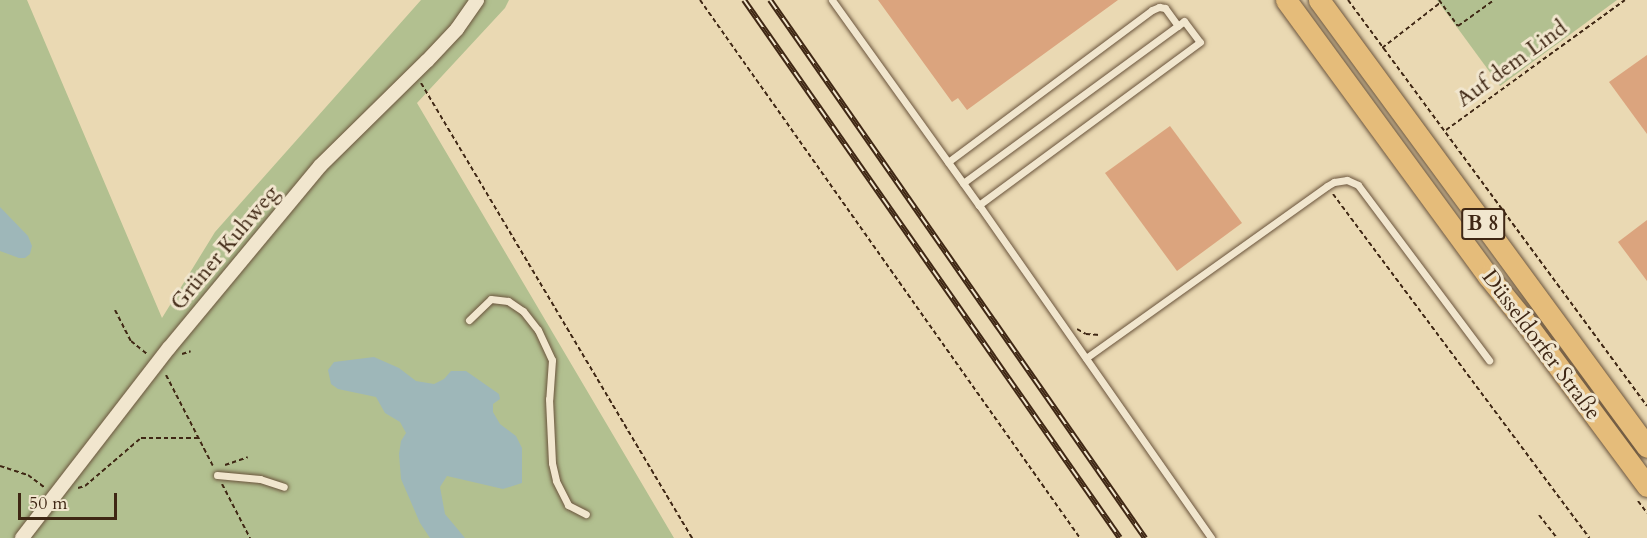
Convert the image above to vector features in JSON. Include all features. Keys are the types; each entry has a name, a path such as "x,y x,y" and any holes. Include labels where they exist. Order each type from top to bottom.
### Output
{"main road":[{"name":"Düsseldorfer Straße","path":"1286,0 1488,276 1523,319 1647,486"},
{"name":"Düsseldorfer Straße","path":"1319,0 1647,447"}],"street":[{"name":"Grüner Kuhweg","path":"22,538 160,361 320,166 457,29 477,0"}],"lane":[{"path":"832,0 980,205 1210,538"},
{"path":"948,162 1152,10 1165,8 1178,26"},
{"path":"963,183 1184,21 1200,42 980,205"},
{"path":"1086,358 1327,186 1334,182 1347,180 1358,185 1489,360"},
{"path":"469,320 491,299 508,301 524,311 538,330 552,366 549,399 552,463 556,481 568,505 586,514"},
{"path":"216,471 260,479 284,487"}],"path":[{"path":"700,0 1080,538"},
{"path":"1348,0 1446,130 1647,406"},
{"path":"1382,48 1440,1 1458,26 1494,0"},
{"name":"Auf dem Lind","path":"1446,130 1625,0"},
{"path":"415,73 692,538"},
{"path":"1327,186 1589,538"},
{"path":"115,310 131,341 142,352 160,361 250,538"},
{"path":"1070,324 1086,334 1107,333"},
{"path":"0,466 28,475 59,490 69,490 85,486 141,438 198,438"},
{"path":"216,471 248,457"},
{"path":"1539,514 1557,538"}],"green space":[{"path":"0,0 27,0 162,318 215,232 421,0 509,0 505,8 417,103 674,538 0,538"},
{"path":"1437,0 1617,0 1500,86"}],"water":[{"path":"0,207 28,236 32,246 30,254 25,258 0,251"},
{"path":"374,357 399,368 416,381 434,384 444,379 451,371 466,371 499,394 500,399 493,404 493,412 500,424 516,436 522,448 522,483 503,489 447,476 440,487 445,514 465,538 430,538 420,523 401,479 399,454 401,441 406,433 400,422 385,413 376,397 338,389 331,384 328,370 334,362"}],"building":[{"path":"878,0 1118,0 967,110 958,98 952,102"},
{"path":"1647,55 1647,134 1609,82"},
{"path":"1170,126 1242,223 1177,271 1105,173"},
{"path":"1647,220 1647,281 1618,242"}],"railway":[{"path":"744,0 1120,538"},
{"path":"770,0 1145,538"}]}
